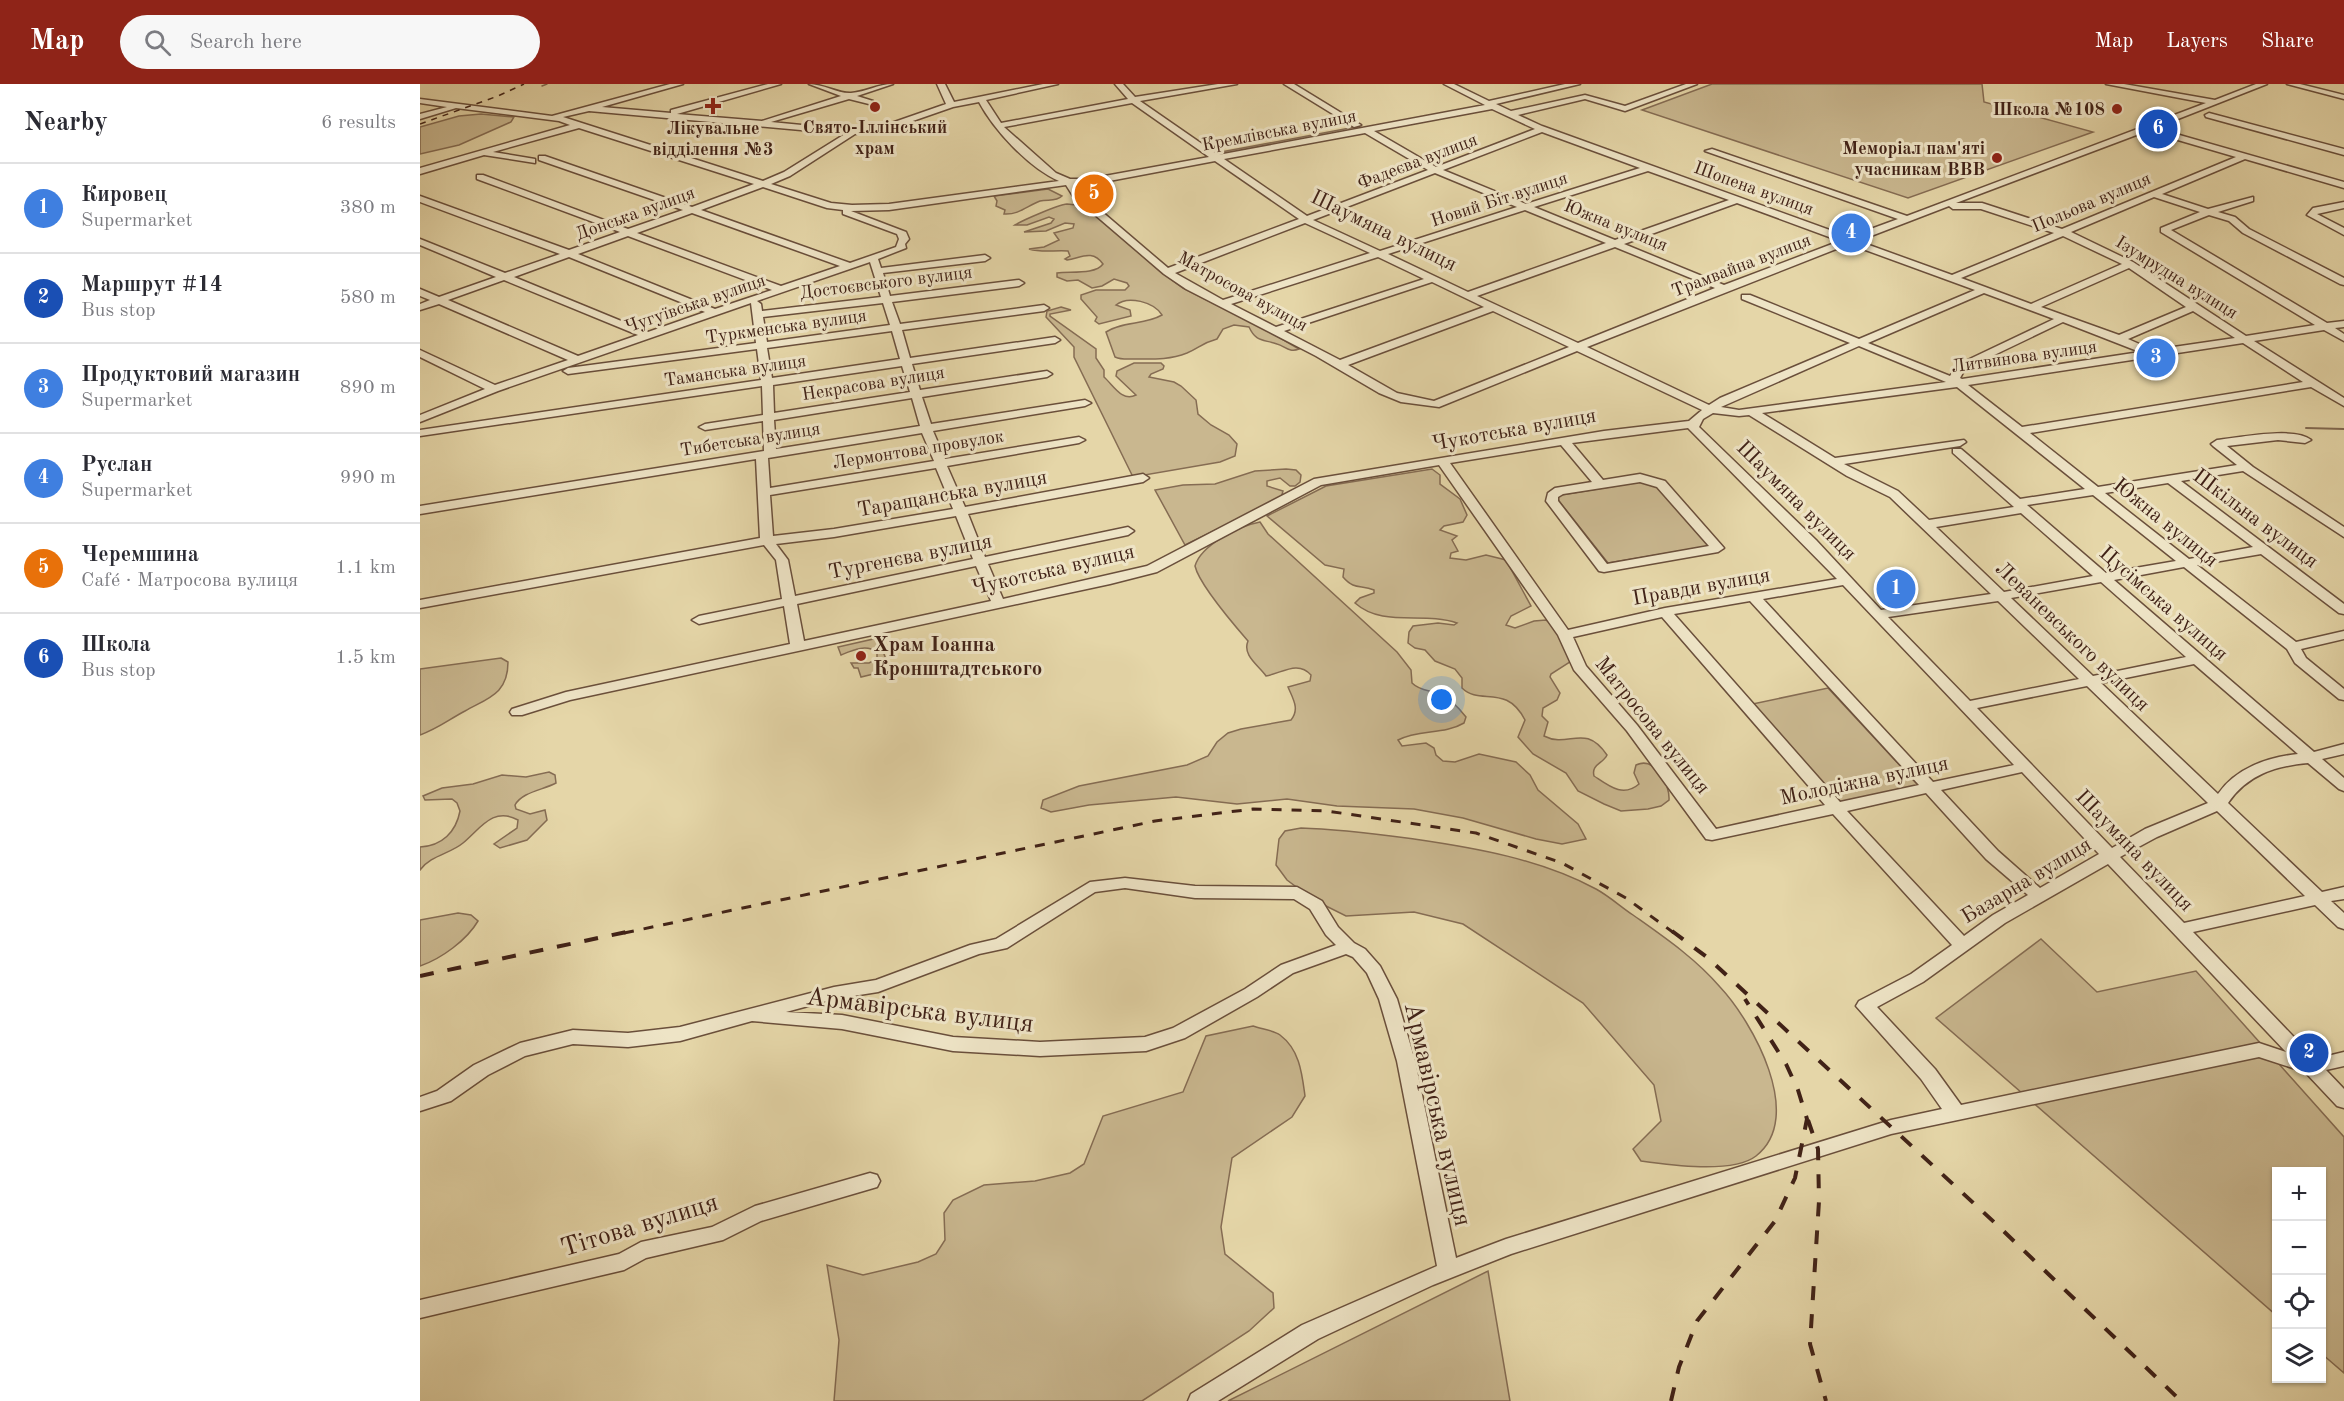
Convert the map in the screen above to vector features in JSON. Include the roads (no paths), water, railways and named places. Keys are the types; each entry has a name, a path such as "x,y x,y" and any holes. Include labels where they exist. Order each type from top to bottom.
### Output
{"street":[{"path":"552,118 679,84"},
{"path":"662,115 777,84"},
{"path":"813,84 870,103"},
{"path":"761,123 889,84"},
{"path":"941,84 951,105"},
{"path":"587,108 853,132 881,129 982,95 1054,84"},
{"name":"Шаумяна вулиця","path":"1119,84 1133,100 1307,220 1709,409"},
{"path":"998,126 1133,100 1233,84"},
{"path":"1288,84 1357,125"},
{"name":"Шопена вулиця","path":"1448,84 1543,129 2119,339 2153,354"},
{"name":"Кремлівська вулиця","path":"1214,155 1366,130 1576,84"},
{"path":"1509,114 1585,97 1625,109 1692,84"},
{"path":"2110,84 2215,102"},
{"name":"Трамвайна вулиця","path":"1435,405 1724,288 2263,84"},
{"path":"2291,84 2344,97"},
{"name":"Матросова вулиця","path":"982,95 998,126 1050,173 1070,182 1076,194 1167,272 1222,304 1340,364 1385,393 1409,402 1435,405"},
{"path":"420,101 552,118 835,207"},
{"name":"Кремлівська вулиця","path":"835,207 889,207 1070,182 1088,182 1357,125 1488,104"},
{"path":"420,117 455,106"},
{"path":"2209,115 2344,152"},
{"path":"420,171 579,125"},
{"path":"2146,128 2344,185"},
{"name":"Фадеєва вулиця","path":"1167,272 1543,129"},
{"name":"Южна вулиця","path":"1366,130 1437,171 1724,288"},
{"name":"Донська вулиця","path":"420,307 764,184 787,174 853,132"},
{"path":"2132,134 2179,138"},
{"path":"1494,135 1510,142"},
{"path":"2329,148 2344,141"},
{"path":"1709,151 1908,219"},
{"path":"485,152 488,155 537,159 691,209 850,266"},
{"name":"Польова вулиця","path":"1951,279 2243,156"},
{"name":"Новий Біт вулиця","path":"1222,304 1648,168"},
{"path":"480,177 782,290"},
{"path":"2152,194 2232,219 2246,231 2344,282"},
{"path":"420,199 570,254 716,314"},
{"path":"2250,199 2207,212 2164,230 2344,338"},
{"path":"1467,296 1738,200"},
{"path":"2344,205 2316,210 2312,215 2344,232"},
{"name":"Ізумрудна вулиця","path":"1943,206 1982,206 2062,232 2130,264 2344,403"},
{"name":"Чугуївська вулиця","path":"420,419 494,389 716,314 901,248 900,244 904,239 901,232 835,207"},
{"path":"420,242 649,336"},
{"path":"873,258 926,429 958,511 999,603"},
{"path":"878,271 985,258"},
{"path":"2030,308 2130,264"},
{"path":"1275,331 1432,279"},
{"name":"Достоєвського вулиця","path":"758,315 1019,283"},
{"path":"1693,424 1709,409 1724,400 1983,290"},
{"path":"420,292 578,360"},
{"path":"1746,297 1959,383"},
{"path":"755,300 770,417 763,493 767,541 782,560 798,646"},
{"path":"2119,339 2194,307"},
{"name":"Туркменська вулиця","path":"532,376 1044,308"},
{"path":"1340,364 1492,308"},
{"path":"1959,383 1954,378 1961,367 2062,320"},
{"name":"Литвинова вулиця","path":"1709,409 1729,413 1750,411 1959,383 2344,324"},
{"name":"Таманська вулиця","path":"420,433 1055,340"},
{"path":"420,353 494,389"},
{"name":"Некрасова вулиця","path":"705,427 1047,374"},
{"name":"Южна вулиця","path":"1959,383 2293,647 2300,660 2344,696"},
{"path":"2022,431 2314,383"},
{"name":"Тибетська вулиця","path":"420,510 1085,403"},
{"name":"Леваневського вулиця","path":"1750,411 1832,462 1894,494 2344,923"},
{"name":"Шаумяна вулиця","path":"1693,424 1694,428 1879,614 1927,667 1967,706 2344,1101"},
{"name":"Чукотська вулиця","path":"517,712 566,696 1110,580 1152,568 1318,482 1564,441 1693,424"},
{"path":"2305,440 2278,437 2217,444 2248,470 2344,532"},
{"name":"Лермонтова провулок","path":"763,493 1079,440"},
{"path":"1564,441 1600,484"},
{"name":"Цусімська вулиця","path":"1832,462 1958,446 2021,506 2344,786"},
{"name":"Матросова вулиця","path":"1443,462 1565,634 1579,667 1632,728 1712,835"},
{"path":"1924,525 2096,490 2247,467"},
{"name":"Таращанська вулиця","path":"420,604 767,541 834,533 1143,478"},
{"path":"1653,478 1718,548 1604,568 1552,501 1552,496 1559,491 1600,484 1653,478"},
{"name":"Шкільна вулиця","path":"2172,480 2344,610"},
{"name":"Тургенєва вулиця","path":"699,621 1128,531"},
{"path":"1879,614 2003,596 2265,549"},
{"name":"Правди вулиця","path":"1565,634 1665,612 1846,580"},
{"path":"1754,598 1992,855 2038,896"},
{"path":"1665,612 1834,809 1962,945"},
{"path":"2293,647 2344,635"},
{"path":"1967,706 2196,659"},
{"name":"Базарна вулиця","path":"1955,1112 1928,1074 1865,1006 1917,978 1962,945 2038,896 2151,833 2219,804 2232,785 2254,770 2287,760 2310,758 2344,749"},
{"name":"Молодіжна вулиця","path":"1712,835 2025,767"},
{"name":"Армавірська вулиця","path":"420,1104 444,1096 481,1070 520,1050 573,1037 628,1040 680,1034 834,993 878,986 976,949 1000,944 1090,888 1125,883 1195,892 1297,893 1316,905 1332,931 1348,947 1359,953 1374,970 1388,999 1406,1061 1449,1270"},
{"path":"2181,929 2344,893"},
{"name":"Армавірська вулиця","path":"749,1016 842,1022 953,1044 1040,1049 1146,1044 1179,1033 1251,993 1287,969 1348,947"},
{"path":"1199,1401 1310,1332 1506,1246 1891,1127 2259,1050 2312,1066 2344,1059"},
{"name":"Тітова вулиця","path":"420,1309 624,1261 641,1251 716,1234 755,1214 870,1181"}],"waterway":[{"path":"542,86 547,84"},
{"path":"2306,428 2344,429"}],"railway":[{"path":"420,124 498,96 524,84"},
{"path":"624,933 1155,821 1253,809 1327,811 1476,833 1562,863 1626,898 1674,933"},
{"path":"420,976 631,931"},
{"path":"1672,931 1708,958 1994,1222 2181,1401"},
{"path":"1671,1401 1679,1367 1697,1321 1775,1221 1795,1178 1807,1119 1798,1090 1786,1064 1745,999"},
{"path":"1808,1120 1818,1149 1819,1201 1810,1344 1826,1401"}],"place":[{"name":"Лікувальне відділення №3","path":"713,106"},
{"name":"Свято-Іллінський храм","path":"875,107"},
{"name":"Школа №108","path":"2117,109"},
{"name":"Школа","path":"2158,129"},
{"name":"Меморіал пам'яті учасникам ВВВ","path":"1997,158"},
{"name":"Черемшина","path":"1094,194"},
{"name":"Руслан","path":"1851,233"},
{"name":"Продуктовий магазин","path":"2156,358"},
{"name":"Кировец","path":"1896,589"},
{"name":"Храм Іоанна Кронштадтського","path":"861,656"},
{"name":"Маршрут #14","path":"2309,1053"}]}
